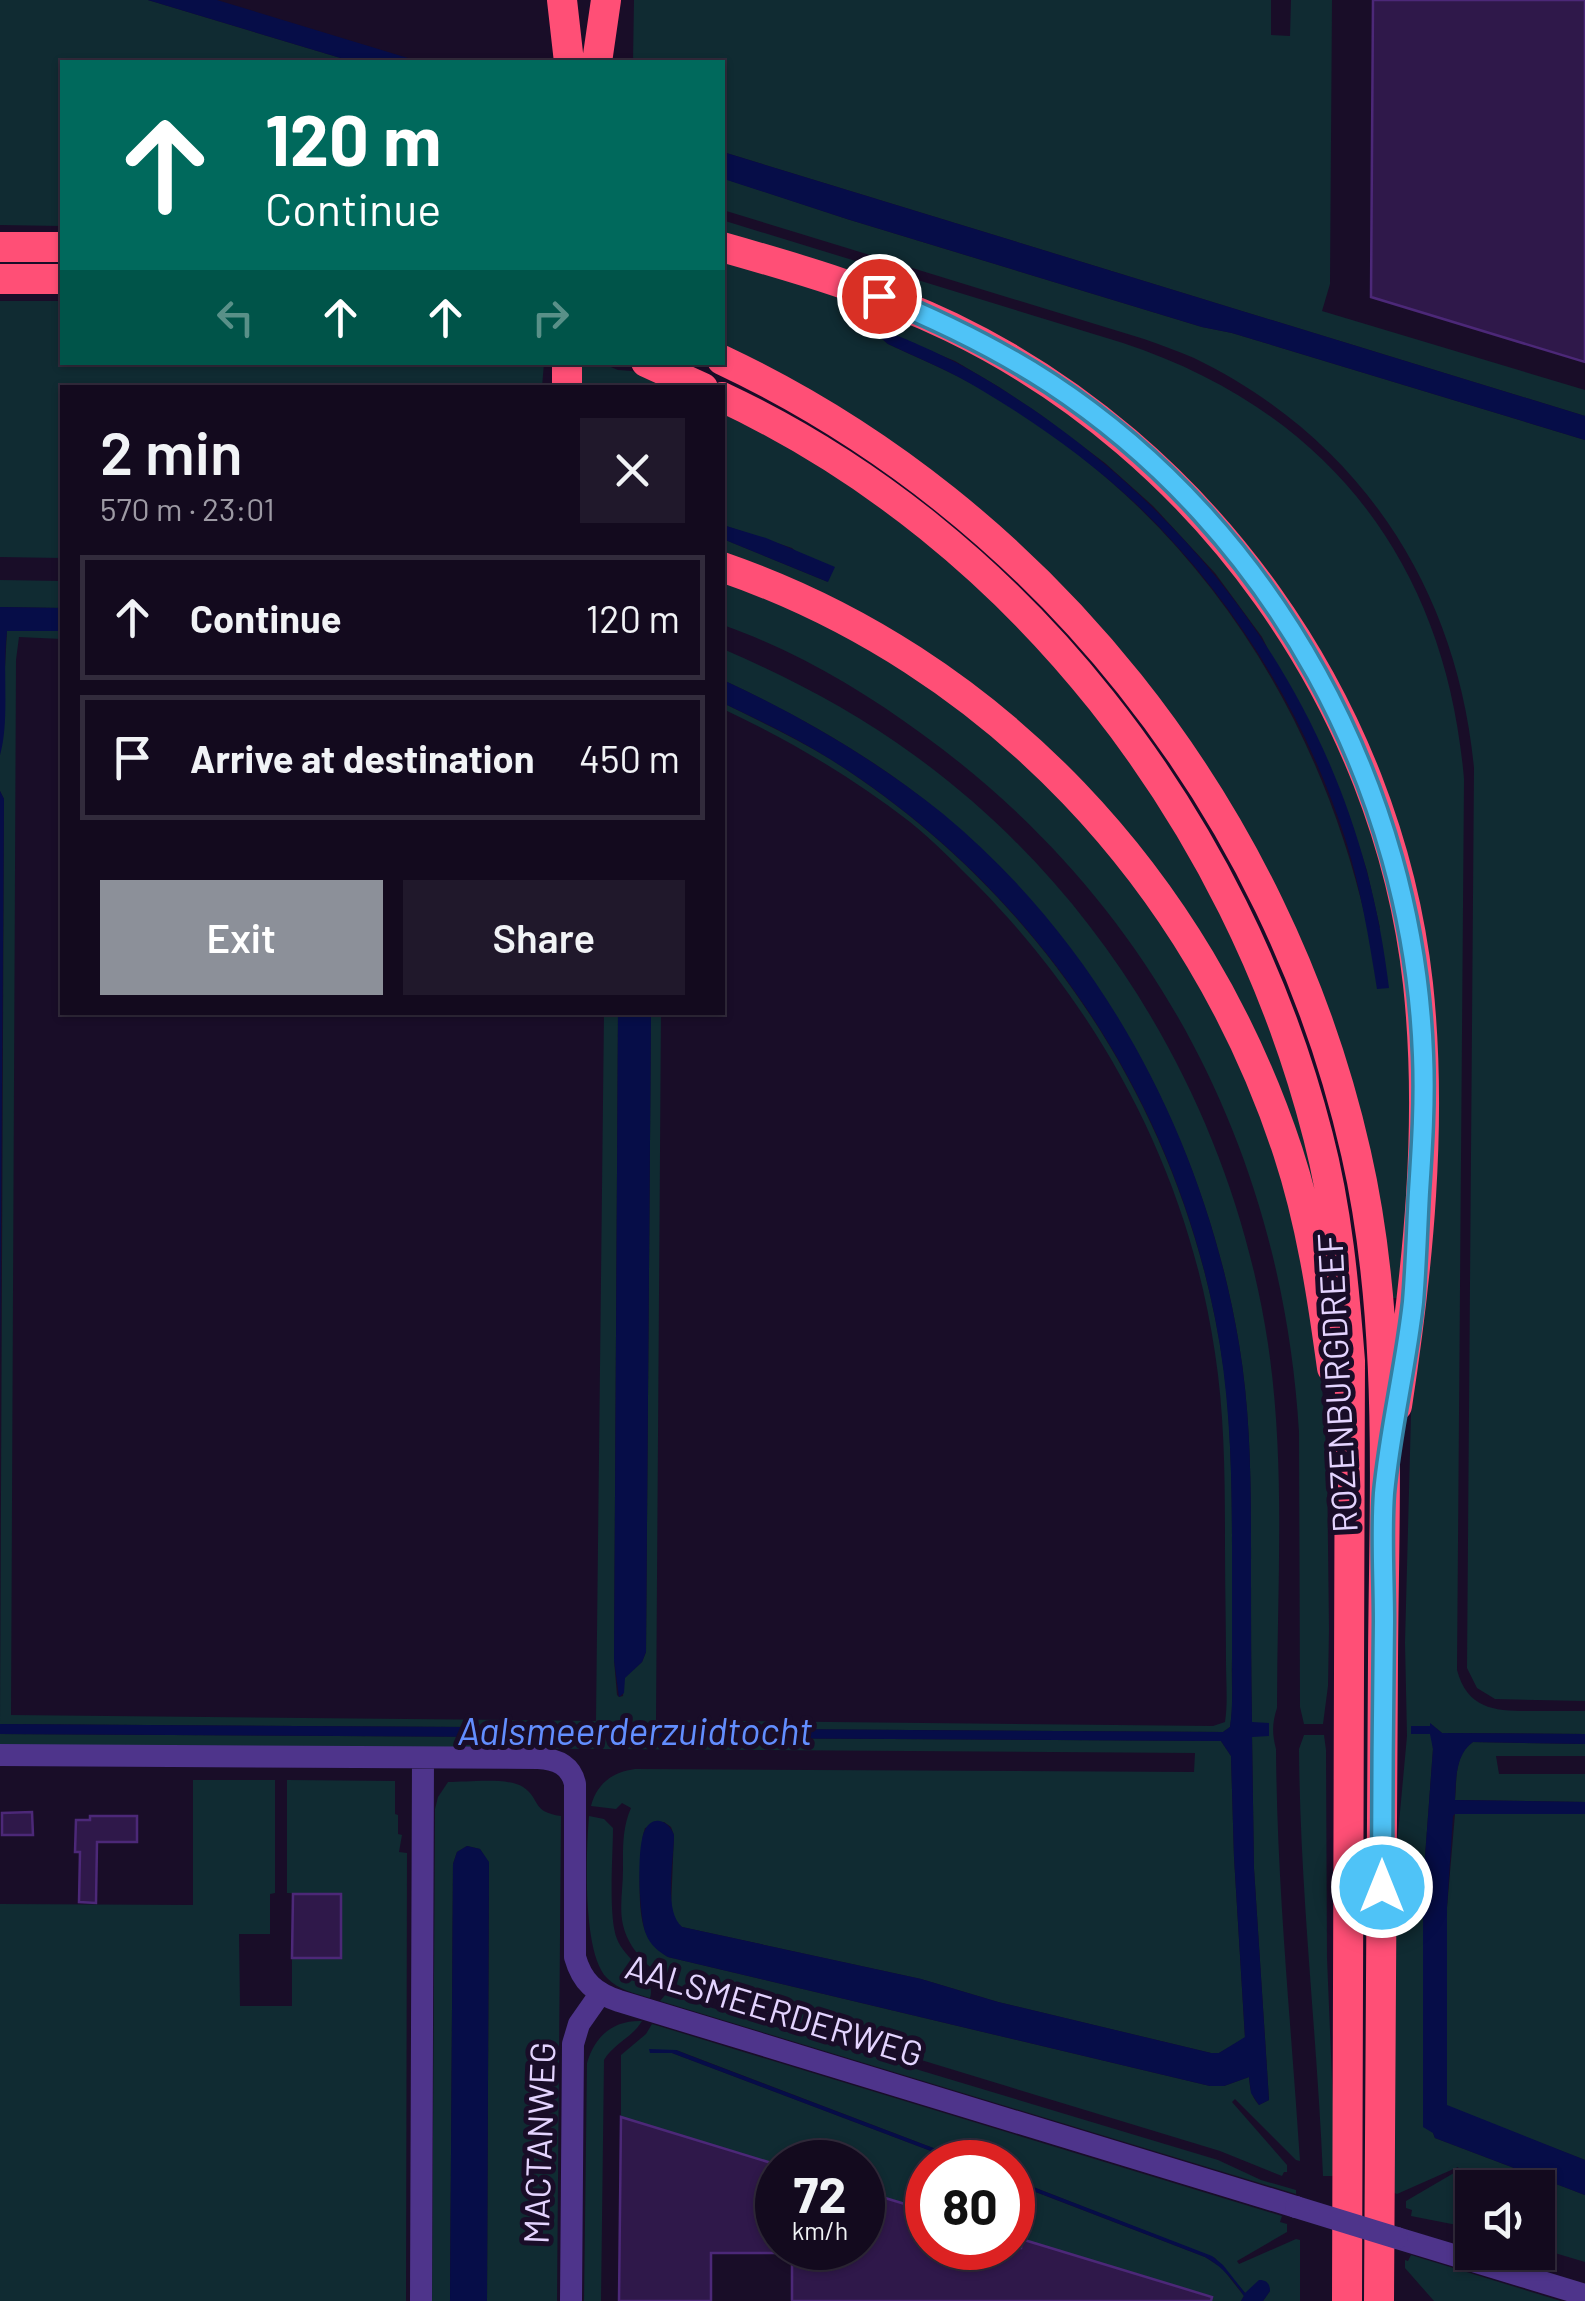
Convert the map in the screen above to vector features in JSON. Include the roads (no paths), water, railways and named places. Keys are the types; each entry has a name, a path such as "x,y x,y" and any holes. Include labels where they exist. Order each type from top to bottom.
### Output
{"highway":[{"path":"562,0 569,60"},
{"path":"598,60 606,0"},
{"path":"0,246 60,247"},
{"path":"725,248 850,286 938,321 1014,361 1096,417 1155,467 1211,524 1288,626 1332,702 1364,772 1396,872 1412,946 1421,1030 1422,1134 1412,1304 1384,1493"},
{"path":"0,279 60,280"},
{"name":"ROZENBURGDREEF","path":"725,362 877,448 940,494 998,543 1075,618 1135,688 1223,817 1275,915 1306,988 1338,1083 1367,1212 1382,1345 1378,2301"},
{"path":"653,365 696,385"},
{"name":"ROZENBURGDREEF","path":"725,398 773,423 905,508 976,567 1042,632 1102,701 1151,766 1200,842 1240,919 1296,1060 1319,1139 1338,1240 1350,1361 1347,2301"},
{"path":"725,568 796,597 879,640 992,718 1054,772 1097,818 1132,858 1184,930 1220,990 1249,1051 1294,1174 1322,1295 1350,1495"}],"street":[{"name":"AALSMEERDERWEG","path":"0,1755 556,1760 570,1770 575,1784 574,1952 581,1975 600,1994 1585,2295"},
{"path":"422,2301 424,1758"},
{"name":"MACTANWEG","path":"571,2301 573,2044 579,2024 600,1994"}],"water":[{"path":"148,0 217,0 414,60 347,60"},
{"path":"725,153 1585,416 1585,440 1202,327 725,179"},
{"path":"884,332 902,337 990,382 1103,462 1167,522 1225,588 1274,659 1316,734 1349,815 1374,899 1389,988 1377,989 1346,841 1310,748 1262,659 1234,617 1170,539 1135,503 1081,458 972,384 888,344 881,338"},
{"path":"725,526 835,567 828,582 725,540"},
{"path":"0,607 60,608 60,631 7,631 5,726 0,755"},
{"name":"Aalsmeerderzuidtocht","path":"725,681 781,708 890,774 942,813 999,865 1051,923 1097,985 1138,1052 1172,1121 1201,1194 1223,1268 1243,1373 1251,1490 1252,1722 1269,1723 1269,1736 1252,1737 1254,1869 1269,2100 1259,2105 1251,2093 1249,2077 1224,2086 1210,2086 668,1957 650,1942 642,1913 642,1838 648,1825 661,1821 674,1835 671,1897 682,1927 921,1979 998,2002 1219,2053 1245,2037 1231,1756 1221,1741 0,1734 0,1724 1223,1732 1230,1727 1231,1488 1224,1374 1194,1233 1164,1151 1126,1073 1080,999 1027,930 968,867 902,809 830,759 725,704"},
{"path":"0,791 4,799 0,1366"},
{"path":"618,1015 651,1015 646,1652 642,1662 625,1678 624,1693 619,1697 614,1660"},
{"path":"1411,1726 1430,1726 1442,1733 1585,1734 1585,1744 1473,1742 1460,1761 1455,1800 1585,1802 1585,1814 1453,1816 1447,1907 1447,2105 1585,2160 1585,2195 1555,2184 1555,2170 1519,2170 1435,2138 1423,2127 1423,1884 1433,1749 1430,1734 1411,1734"},
{"path":"467,1846 480,1849 489,1862 487,2301 450,2301 453,1864 457,1852"},
{"path":"649,2049 676,2050 912,2140 905,2141 672,2053 650,2053"},
{"path":"1035,2188 1212,2256 1245,2293 1259,2280 1267,2282 1270,2291 1263,2301 1241,2301 1244,2296 1232,2279 1205,2257 1035,2191"}]}
